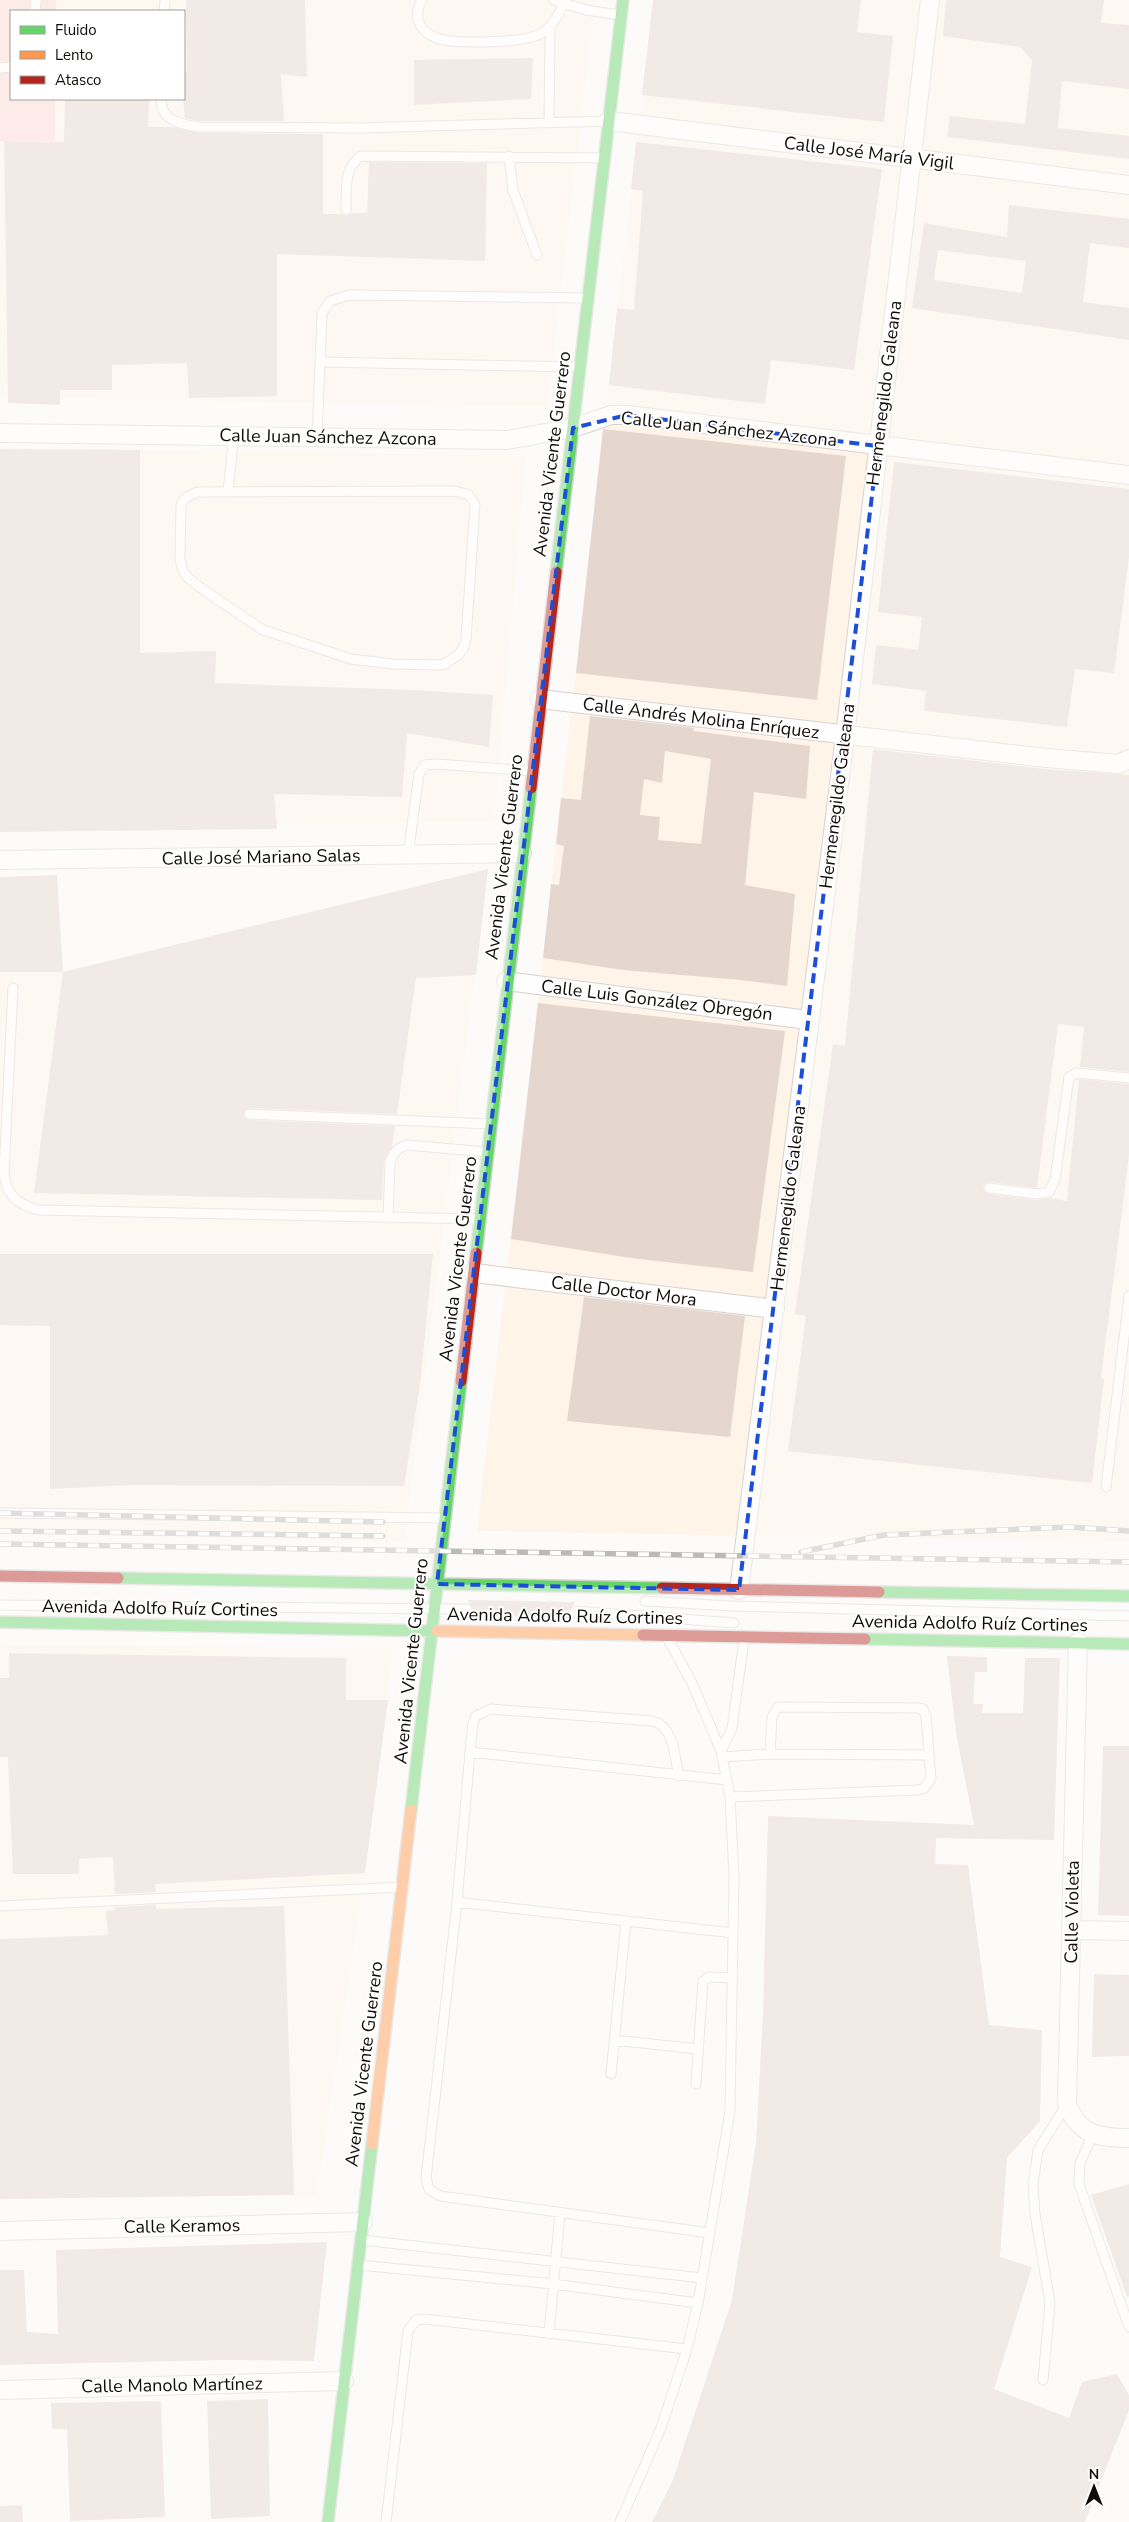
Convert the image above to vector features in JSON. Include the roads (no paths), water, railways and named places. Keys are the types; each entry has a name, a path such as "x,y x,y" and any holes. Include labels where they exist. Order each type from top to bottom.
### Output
{"main road":[{"name":"Avenida Vicente Guerrero","path":"328,2522 488,1152 506,981 574,428 623,0"},
{"name":"Avenida Adolfo Ruíz Cortines","path":"0,1576 435,1593 739,1590 1129,1596"},
{"name":"Avenida Adolfo Ruíz Cortines","path":"0,1622 744,1638 1129,1644"}],"street":[{"name":"Hermenegildo Galeana","path":"739,1590 775,1309 808,1020 845,736 930,0"},
{"name":"Calle José María Vigil","path":"609,121 1129,185"},
{"name":"Calle Juan Sánchez Azcona","path":"0,433 508,440 574,428 612,416 627,414 1129,475"},
{"name":"Calle Andrés Molina Enríquez","path":"540,699 1046,758 1119,764 1129,759"},
{"name":"Calle José Mariano Salas","path":"0,860 522,853"},
{"name":"Calle Luis González Obregón","path":"506,981 808,1020"},
{"name":"Calle Doctor Mora","path":"474,1272 775,1309"},
{"name":"Calle Violeta","path":"1067,2104 1073,1930 1078,1642"},
{"path":"1073,1930 1129,1931"},
{"path":"1067,2104 1072,2116 1080,2126 1093,2134 1108,2138 1129,2138"},
{"name":"Calle Keramos","path":"0,2231 364,2222"},
{"name":"Calle Manolo Martínez","path":"0,2390 344,2381"}],"lane":[{"path":"422,0 418,12 421,26 430,35 439,39 503,41 534,37 550,26 564,4"},
{"path":"554,0 564,4 621,16"},
{"path":"549,122 550,26"},
{"path":"162,100 163,112 168,117 183,124 198,127 351,128 609,121"},
{"path":"346,210 348,169 353,162 362,156 604,158"},
{"path":"509,156 513,190 537,255"},
{"path":"317,437 322,313 330,300 338,296 589,298"},
{"path":"320,362 581,367"},
{"path":"228,491 234,435"},
{"path":"228,491 455,491 469,495 475,506 466,639 463,649 451,661 443,665 366,663 331,654 263,630 240,615 188,578 183,571 180,559 181,505 185,498 197,492 228,491"},
{"path":"408,855 419,771 425,765 438,764 532,771"},
{"path":"13,988 4,1172 5,1186 12,1197 22,1205 39,1210 480,1219"},
{"path":"989,1188 1037,1194 1049,1192 1055,1180 1069,1077 1077,1073 1129,1078"},
{"path":"250,1114 490,1124"},
{"path":"388,1218 390,1162 393,1154 400,1147 488,1152"},
{"path":"1106,1487 1129,1296"},
{"path":"0,1513 445,1518"},
{"path":"634,1600 731,1606 1129,1616"},
{"path":"0,1605 434,1611 467,1609"},
{"path":"575,1611 748,1623"},
{"path":"620,2522 660,2428 687,2349 698,2304 730,2111 734,1831 730,1797 721,1754 692,1683 666,1636"},
{"path":"721,1754 732,1728 744,1638"},
{"path":"730,1797 918,1790 924,1788 930,1779 926,1716 923,1709 778,1707 772,1717 770,1754"},
{"path":"679,1776 670,1734 666,1728 653,1721 491,1709 476,1716 473,1723 457,1902 434,2102 427,2185 432,2192 440,2196 710,2233"},
{"path":"470,1752 727,1780"},
{"path":"721,1754 928,1755"},
{"path":"0,1906 402,1887"},
{"path":"457,1902 733,1933"},
{"path":"611,2074 626,1921"},
{"path":"696,2084 703,1981 709,1977 732,1978"},
{"path":"614,2040 698,2049"},
{"path":"1043,2380 1050,2303 1035,2214 1033,2184 1038,2150 1067,2104"},
{"path":"1093,2134 1080,2163 1079,2184 1129,2327"},
{"path":"548,2334 560,2213"},
{"path":"362,2240 702,2278"},
{"path":"359,2265 554,2284 698,2304"},
{"path":"386,2522 406,2340 411,2324 425,2319 687,2349"}],"railway":[{"path":"0,1513 383,1522"},
{"path":"801,1552 884,1535 1069,1527 1129,1531"},
{"path":"0,1531 383,1536"},
{"path":"0,1544 1129,1562"}]}
